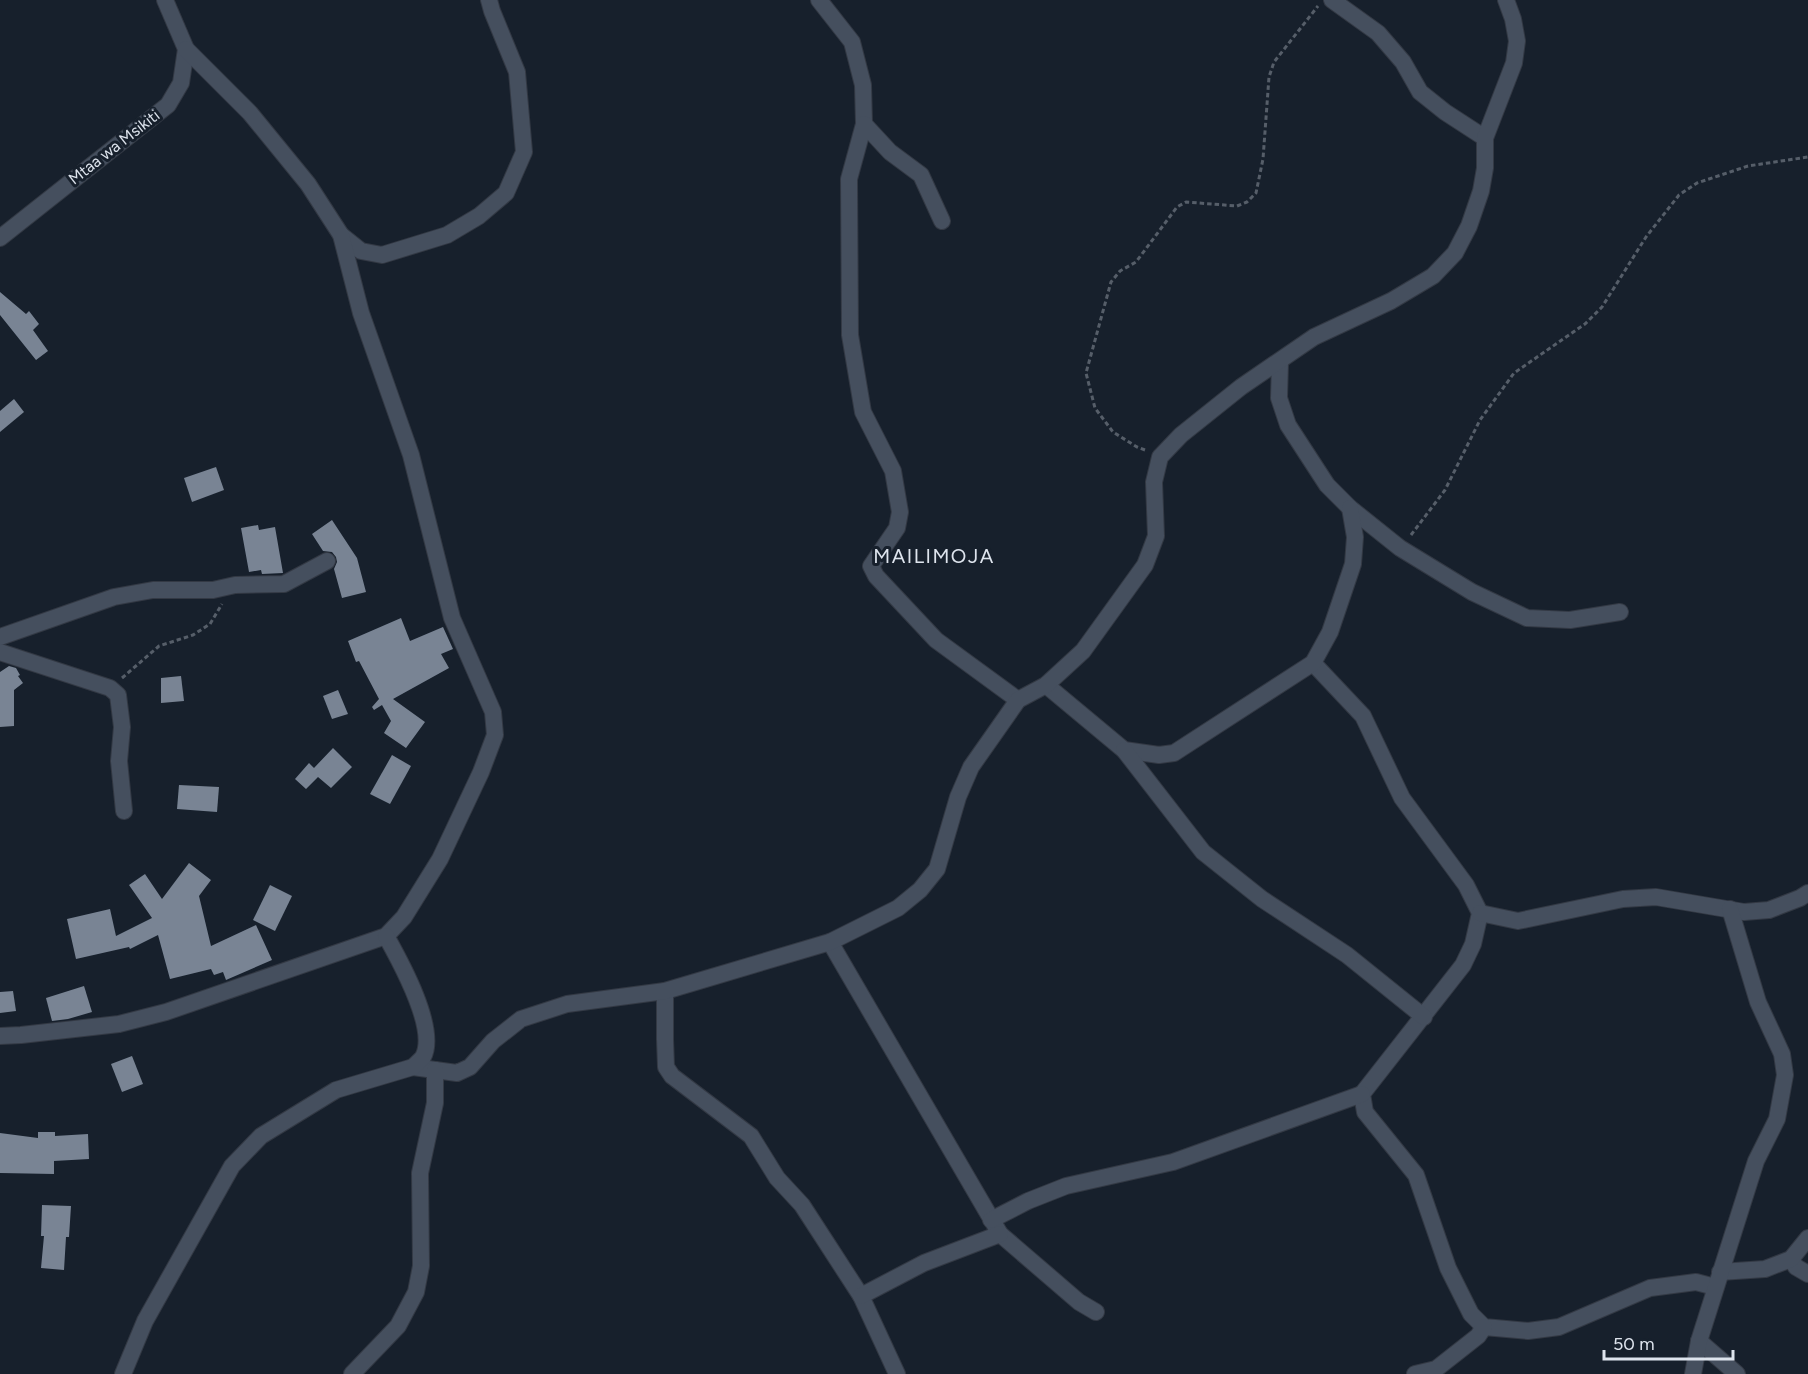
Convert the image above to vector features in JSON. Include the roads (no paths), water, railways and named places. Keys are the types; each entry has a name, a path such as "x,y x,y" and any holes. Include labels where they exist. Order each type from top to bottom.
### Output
{"street":[{"path":"165,0 186,49 250,113 308,184 341,235 361,251 382,255 447,235 479,216 506,193 524,152 517,72 489,0"},
{"path":"819,0 852,42 863,85 864,124 849,179 850,335 863,412 893,471 900,512 897,528 871,566 876,576 936,640 1018,700"},
{"path":"1332,0 1378,33 1403,62 1420,92 1445,112 1485,138"},
{"path":"413,1066 457,1072 470,1067 493,1041 521,1019 567,1004 665,991 830,942 898,908 920,890 937,869 958,797 971,767 1018,700 1046,685 1083,651 1145,565 1156,536 1154,482 1160,457 1182,435 1241,387 1314,337 1390,301 1433,276 1455,253 1469,226 1481,191 1485,168 1485,138 1514,63 1517,41 1513,19 1506,0"},
{"name":"Mtaa wa Msikiti","path":"0,238 168,105 181,83 186,49"},
{"path":"864,124 890,152 921,175 942,221"},
{"path":"0,1036 119,1024 166,1012 386,936 404,917 440,859 481,772 495,735 493,712 452,618 411,455 361,313 341,235"},
{"path":"1280,362 1279,398 1288,425 1327,485 1350,508 1400,548 1472,592 1527,618 1570,620 1620,612"},
{"path":"1124,750 1159,756 1174,753 1313,663 1330,632 1353,564 1355,537 1350,508"},
{"path":"0,637 114,597 153,590 213,590 235,585 284,584 327,561"},
{"path":"0,652 110,688 118,695 122,727 119,761 124,811"},
{"path":"861,1296 996,1227 1028,1201 1066,1186 1173,1162 1362,1094 1463,965 1473,944 1480,913 1466,885 1402,798 1363,716 1313,663"},
{"path":"1046,685 1124,750 1203,852 1262,899 1347,955 1424,1017"},
{"path":"1480,913 1518,921 1623,899 1656,897 1744,912 1769,910 1808,893"},
{"path":"1692,1374 1699,1341 1756,1161 1777,1119 1785,1076 1782,1054 1758,1002 1730,909"},
{"path":"123,1374 146,1321 232,1166 261,1136 336,1090 413,1066 423,1058 427,1044 425,1028 408,974 386,936"},
{"path":"830,942 996,1227 1079,1302 1096,1312"},
{"path":"665,991 666,1067 672,1076 751,1136 777,1178 802,1204 861,1296 897,1374"},
{"path":"352,1374 398,1326 416,1292 421,1266 420,1173 435,1103 435,1070"},
{"path":"435,1103 457,1072"},
{"path":"1362,1094 1365,1112 1416,1175 1448,1268 1471,1314 1484,1327 1528,1331 1559,1327 1650,1288 1718,1279 1765,1269 1791,1259 1808,1238"},
{"path":"1791,1259 1796,1267 1808,1274"},
{"path":"1414,1374 1436,1369 1478,1336 1484,1327"},
{"path":"1699,1341 1737,1374"}],"district":[{"name":"MAILIMOJA","path":"934,556"}]}
